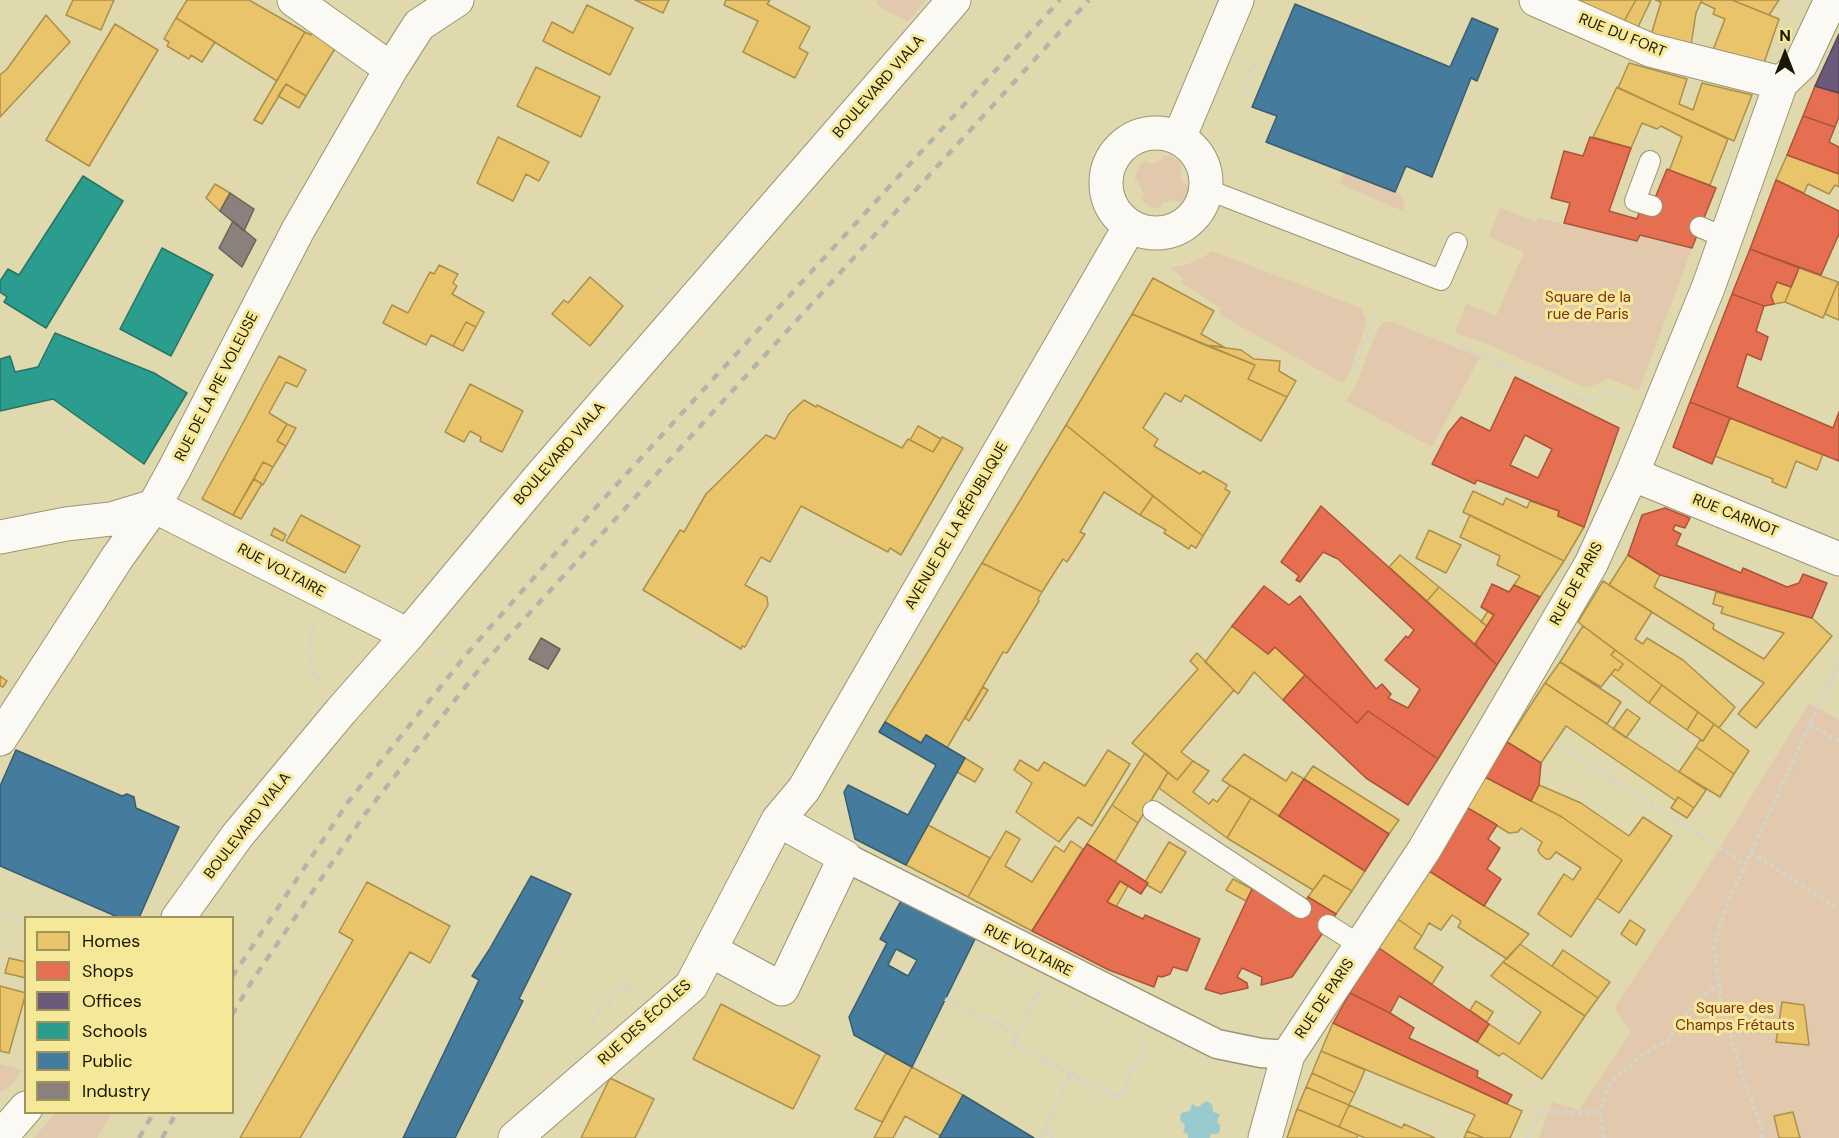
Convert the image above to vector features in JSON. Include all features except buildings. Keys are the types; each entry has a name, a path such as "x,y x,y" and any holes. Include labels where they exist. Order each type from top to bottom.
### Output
{"street":[{"path":"294,0 391,69"},
{"path":"418,12 457,0"},
{"name":"BOULEVARD VIALA","path":"179,916 237,836 539,477 954,0"},
{"path":"1179,138 1236,0"},
{"name":"RUE DU FORT","path":"1536,0 1650,50 1781,82"},
{"name":"RUE DE PARIS","path":"1265,1138 1288,1054 1424,850 1591,564 1632,474 1708,288 1713,232 1781,82 1801,64 1831,0"},
{"name":"RUE DE LA PIE VOLEUSE","path":"0,739 117,558 154,506 298,230 391,69 418,12"},
{"path":"1163,132 1179,138 1194,150 1203,165 1206,189 1202,203 1184,225 1171,231 1157,233 1143,232 1130,226 1116,215 1108,200 1105,183 1108,166 1116,150 1129,139 1145,133 1163,132"},
{"name":"AVENUE DE LA RÉPUBLIQUE","path":"778,820 804,789 1130,226"},
{"name":"RUE CARNOT","path":"1632,474 1839,559"},
{"path":"0,537 66,524 111,519 154,506"},
{"name":"RUE VOLTAIRE","path":"154,506 408,635"},
{"name":"RUE VOLTAIRE","path":"778,820 845,857 1159,1017 1217,1044 1261,1053 1288,1054"},
{"name":"RUE DES ÉCOLES","path":"514,1138 691,986 778,820"},
{"path":"710,950 782,989 845,857"}],"lane":[{"path":"1650,161 1635,201 1652,206"},
{"path":"1206,189 1441,280 1457,243"},
{"path":"1153,811 1301,908"},
{"path":"1328,925 1361,946"}],"path":[{"path":"1245,87 1254,63"},
{"path":"1353,373 1377,312"},
{"path":"1452,342 1577,399 1590,401 1605,391 1658,411"},
{"path":"327,595 309,639 314,676 342,711"},
{"path":"1762,1138 1762,1128 1742,1075 1721,1001 1714,944 1728,902 1839,662"},
{"path":"1810,724 1839,741"},
{"path":"1555,743 1745,864"},
{"path":"1751,852 1839,910"},
{"path":"0,914 24,920"},
{"path":"1054,963 1012,1044 1119,1098 1159,1017"},
{"path":"1604,1138 1600,1113 1610,1084 1642,1054 1668,1040 1697,1001 1719,985"},
{"path":"945,999 1017,1035"},
{"path":"1039,1138 1071,1074"},
{"path":"1527,1138 1540,1111 1600,1113"},
{"path":"1044,1131 1056,1138"}],"green space":[{"path":"878,0 926,0 908,22 877,5"},
{"path":"1164,155 1180,162 1182,182 1189,186 1189,191 1181,203 1174,200 1162,203 1160,208 1151,207 1141,200 1144,195 1138,182 1134,180 1140,164 1146,161 1151,164 1162,160"},
{"path":"1344,172 1399,193 1405,204 1403,211 1340,184"},
{"name":"Square de la rue de Paris","path":"1500,208 1536,222 1538,218 1637,241 1640,235 1692,248 1639,390 1608,379 1587,388 1485,343 1455,333 1466,304 1496,316 1524,252 1489,237"},
{"path":"1212,251 1361,308 1367,322 1349,374 1342,383 1220,315 1221,308 1181,283 1184,278 1170,268 1192,262"},
{"path":"1384,322 1392,322 1480,357 1432,447 1346,401 1356,385 1378,328"},
{"name":"Square des Champs Frétauts","path":"1809,703 1839,720 1839,1138 1539,1138 1552,1102 1579,1110 1631,1032 1614,1008 1701,878"},
{"path":"0,1064 22,1070 10,1086 0,1092"},
{"path":"54,1114 111,1114 97,1138 34,1138"}],"water":[{"path":"1206,1101 1212,1104 1213,1112 1220,1114 1217,1122 1220,1125 1220,1131 1217,1134 1211,1134 1210,1138 1188,1138 1188,1134 1183,1132 1185,1125 1180,1120 1181,1113 1190,1111 1192,1104 1198,1107"}],"railway":[{"path":"234,974 348,802 470,650 598,505 1060,0"},
{"path":"234,1012 252,981 365,814 485,662 1089,0"},
{"path":"139,1138 153,1114"},
{"path":"162,1138 176,1114"}]}
